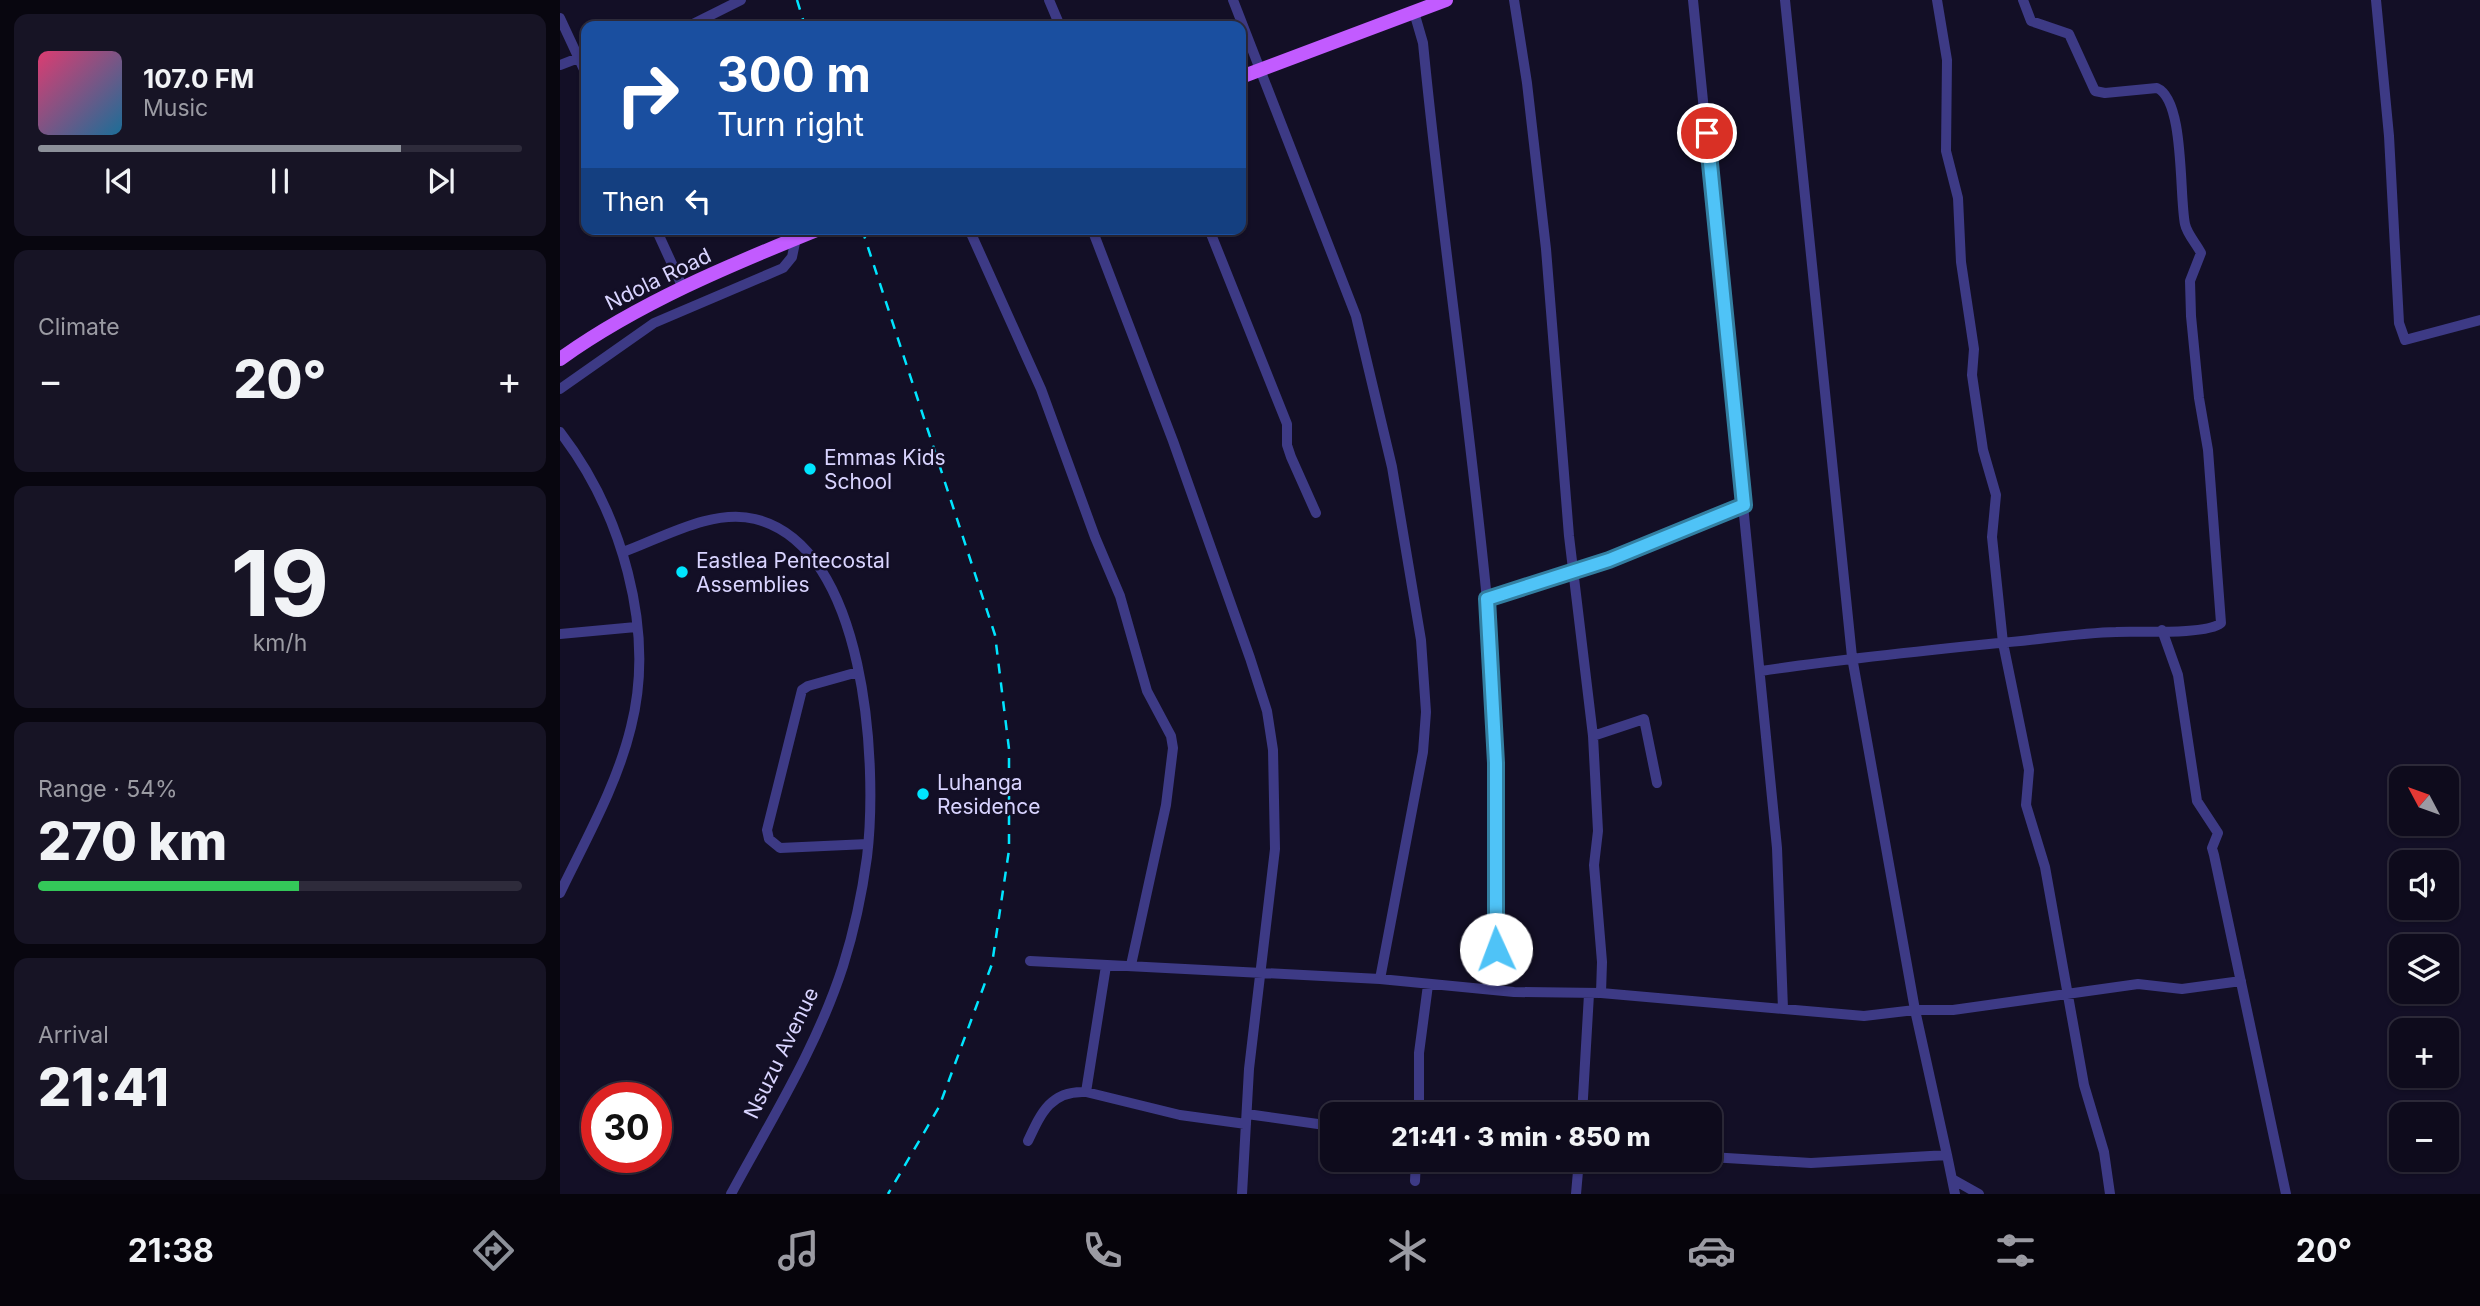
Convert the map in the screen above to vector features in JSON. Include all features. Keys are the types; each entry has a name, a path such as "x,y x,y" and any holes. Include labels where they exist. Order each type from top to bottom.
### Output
{"main road":[{"path":"1246,75 1446,0"},
{"name":"Ndola Road","path":"560,359 601,330 683,288 804,235"}],"street":[{"path":"699,21 741,0"},
{"path":"1049,0 1058,21"},
{"path":"1233,0 1241,21"},
{"path":"1514,0 1546,249 1573,572 1593,736 1598,831 1594,865 1602,962 1601,993"},
{"path":"1693,0 1777,848 1777,908 1783,1009"},
{"path":"1785,0 1852,657 1915,1010 1955,1194"},
{"path":"1937,0 1947,60 1946,151 1958,198 1961,262 1974,349 1972,375 1983,450 1996,495 1992,537 2003,643 2029,770 2026,805 2045,867 2056,943 2069,994 2084,1085 2104,1152 2110,1194"},
{"path":"1761,671 1852,657 2003,643 2072,633 2216,627 2222,620 2213,542 2208,450 2199,398 2191,316 2190,281 2201,253 2185,224 2176,128 2168,97 2157,88 2105,93 2095,91 2087,79 2069,34 2031,21 2023,0"},
{"path":"2376,0 2389,136 2399,323 2404,340 2480,320"},
{"path":"1413,12 1423,43 1452,316 1487,599 1496,763 1495,990"},
{"path":"560,18 581,54"},
{"path":"1246,32 1356,316 1392,467 1421,640 1426,712 1423,752 1380,979"},
{"path":"560,65 581,56"},
{"path":"659,235 683,288"},
{"path":"972,235 1041,389 1095,537 1120,596 1147,691 1171,736 1173,748 1166,805 1131,965"},
{"path":"1094,235 1173,441 1267,711 1276,782 1275,835 1246,1119 1242,1194"},
{"path":"1211,235 1287,424 1287,445 1316,513"},
{"path":"560,389 654,323 783,268 792,257 796,238"},
{"path":"560,432 596,487 623,552 632,586 639,687 617,774 560,893"},
{"path":"1487,599 1573,572 1744,505"},
{"name":"Nsuzu Avenue","path":"623,552 722,518 741,516 773,525 789,534 817,560 834,591 858,672 866,712 869,757 868,844 854,923 831,1000 816,1035 731,1194"},
{"path":"560,634 636,626"},
{"path":"2162,630 2178,674 2197,801 2217,827 2218,833 2212,848 2286,1194"},
{"path":"858,672 808,685 802,690 767,830 769,839 780,848 868,844"},
{"path":"1593,736 1637,719 1645,720 1657,783"},
{"path":"1030,961 1380,979 1495,990 1601,993 1864,1016 1915,1010 1953,1010 2138,984 2182,989 2241,981"},
{"path":"1086,1092 1106,966"},
{"path":"1419,1102 1419,1054 1428,985"},
{"path":"1583,1102 1589,994"},
{"path":"1028,1141 1042,1111 1053,1099 1072,1091 1181,1115 1320,1125"},
{"path":"1722,1158 1811,1163 1947,1155"},
{"path":"1415,1172 1415,1181"},
{"path":"1576,1194 1578,1172"},
{"path":"1954,1180 1979,1194"}],"railway":[{"path":"797,0 803,21"},
{"path":"864,235 995,635 1009,749 1009,850 992,964 939,1107 888,1194"}],"place":[{"name":"Emmas Kids School","path":"810,469"},
{"name":"Eastlea Pentecostal Assemblies","path":"682,572"},
{"name":"Luhanga Residence","path":"923,794"}],"route":[{"path":"1496,949 1494,898 1498,833 1487,599 1609,560 1744,505 1707,133"}]}
